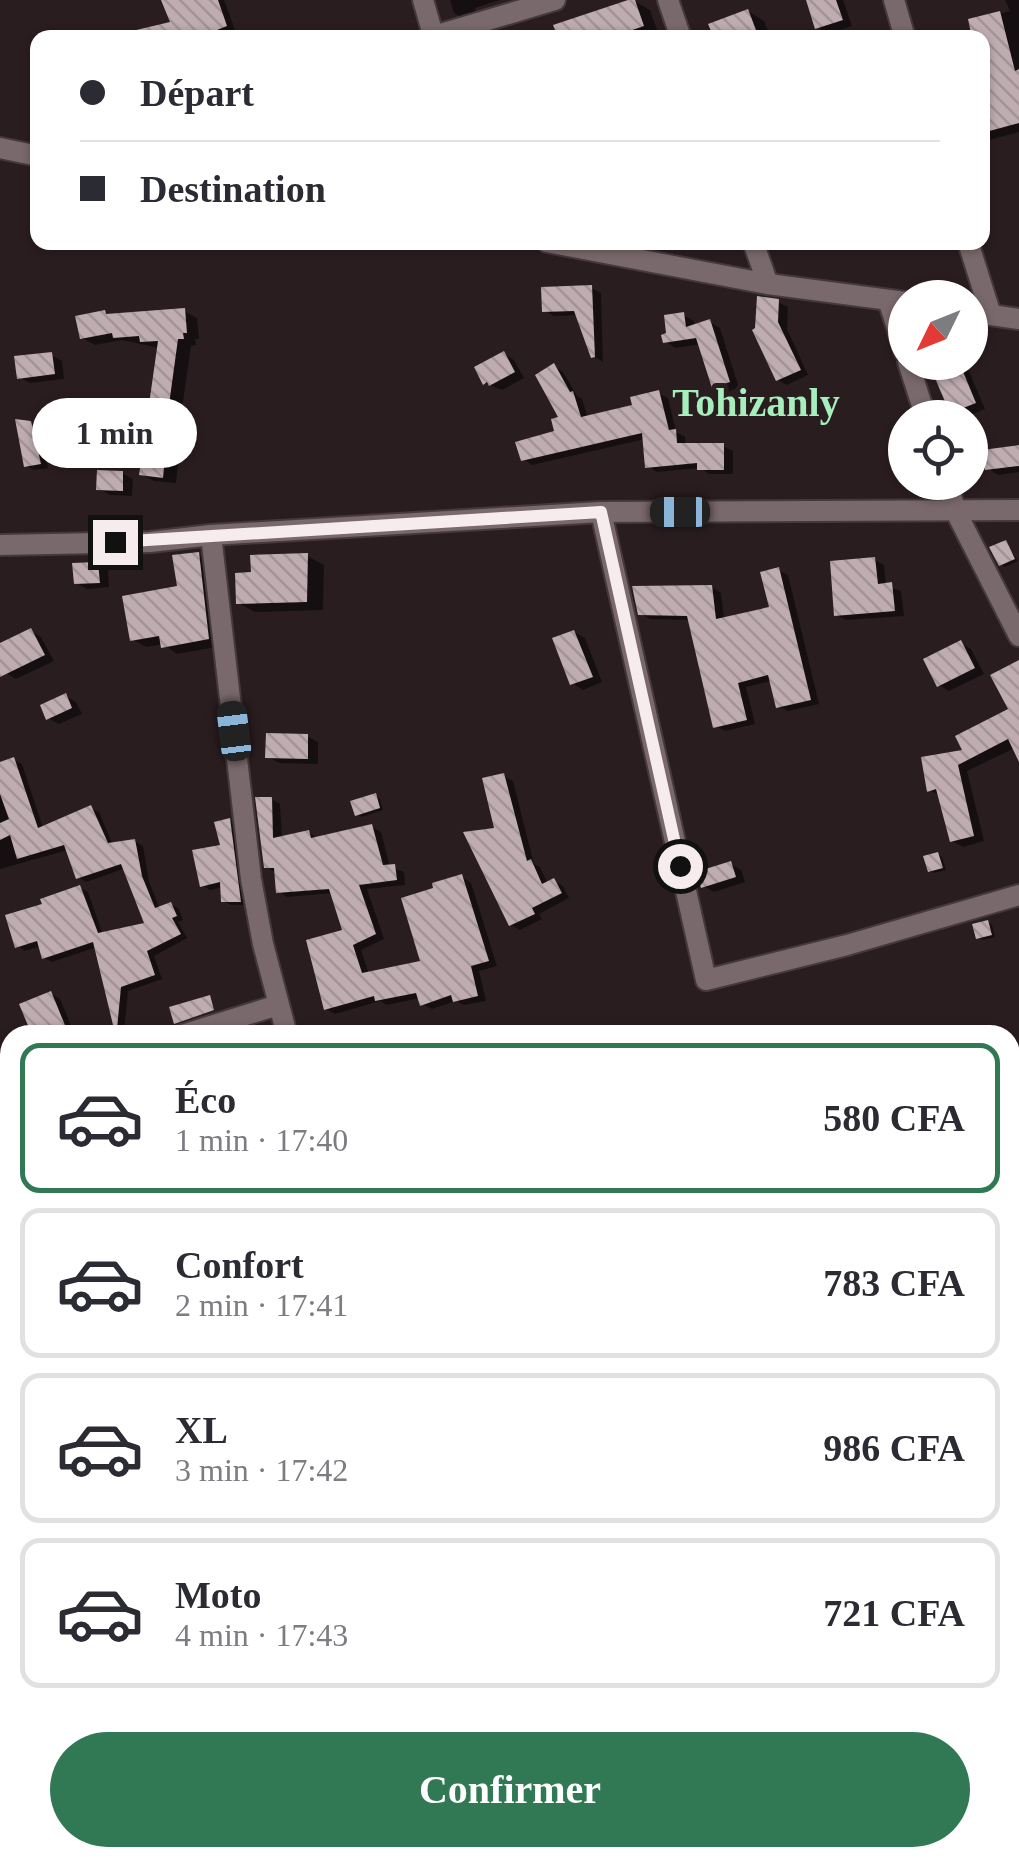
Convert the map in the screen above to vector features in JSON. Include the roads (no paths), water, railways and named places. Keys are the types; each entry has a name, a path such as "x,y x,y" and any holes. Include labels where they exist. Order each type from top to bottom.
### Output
{"street":[{"path":"423,0 429,30"},
{"path":"455,30 556,0"},
{"path":"668,0 678,30"},
{"path":"894,0 903,30"},
{"path":"0,148 30,154"},
{"path":"589,250 768,284 888,300"},
{"path":"757,250 768,284"},
{"path":"969,250 974,280"},
{"path":"988,315 1019,319"},
{"path":"952,500 1019,636"},
{"path":"0,545 150,542 210,535 601,512 1019,510"},
{"path":"601,512 706,980 1019,896"},
{"path":"210,535 251,879 283,1025"},
{"path":"215,1025 278,1006"}],"district":[{"name":"Tohizanly","path":"756,402"}]}
